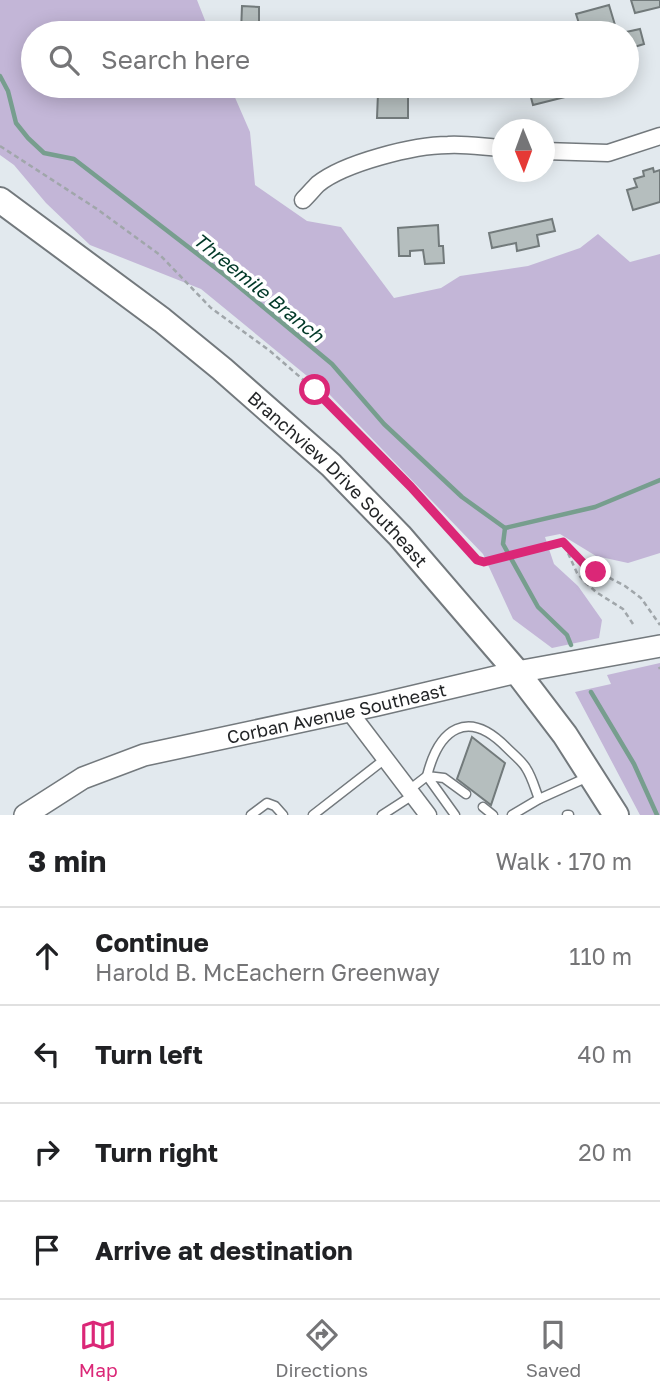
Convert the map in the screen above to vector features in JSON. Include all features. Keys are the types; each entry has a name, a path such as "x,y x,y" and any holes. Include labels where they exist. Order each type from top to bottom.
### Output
{"main road":[{"name":"Branchview Drive Southeast","path":"0,201 162,320 331,465 400,537 517,672 565,736 616,815"},
{"name":"Corban Avenue Southeast","path":"25,815 58,792 114,764 180,746 517,672 660,661"}],"street":[{"path":"555,151 608,153 660,136"},
{"path":"303,200 319,183 346,169 418,147 448,145 492,147"},
{"path":"349,711 428,815"}],"lane":[{"path":"382,815 411,793 427,776 432,756 446,735 462,727 480,727 498,739 526,767 539,799"},
{"path":"313,815 385,759"},
{"path":"427,776 444,778 466,794"},
{"path":"427,776 455,815"},
{"path":"512,815 539,799 591,776"},
{"path":"251,815 267,803 275,806 283,815"},
{"path":"483,807 493,815"}],"path":[{"path":"0,146 97,209 160,255 211,307 270,351 315,390 411,487 477,560 484,562 563,542"},
{"path":"563,542 577,573 596,592 623,609 633,624"},
{"path":"563,542 585,565 625,586 641,598 660,625"}],"shaded area":[{"path":"0,0 197,0 205,21 21,21 21,98 235,98 250,132 255,185 307,221 341,227 394,298 441,288 460,276 528,266 580,248 598,234 630,262 660,254 660,553 628,563 596,556 560,534 545,537 554,564 578,586 602,620 599,638 552,648 513,619 483,554 329,394 201,289 90,245 46,203 14,165 0,155"},
{"path":"660,663 660,815 640,815 575,692 611,684 607,675"}],"building":[{"path":"631,0 660,0 660,7 635,13"},
{"path":"609,5 614,21 578,21 576,14"},
{"path":"242,6 259,7 259,21 241,21"},
{"path":"639,29 644,44 639,46"},
{"path":"378,98 408,98 408,118 377,118"},
{"path":"531,98 561,98 533,105"},
{"path":"653,168 654,172 660,170 660,202 633,210 627,190 637,187 634,179 644,176 643,171"},
{"path":"552,219 555,231 537,235 539,246 517,251 516,243 492,248 489,233"},
{"path":"438,225 439,246 443,246 444,263 425,264 423,250 410,251 410,256 399,256 398,228"},
{"path":"472,737 505,763 491,805 457,779"}],"waterway":[{"name":"Threemile Branch","path":"0,76 8,91 16,123 44,153 74,159 226,276 332,364 384,424 462,497 505,528"},
{"path":"505,528 595,507 660,480"},
{"path":"505,528 503,544 538,607 567,635 571,645"},
{"name":"Threemile Branch","path":"591,692 634,764 657,815"}],"route":[{"path":"315,390 411,487 477,560 484,562 563,542 585,565 596,572"}]}
